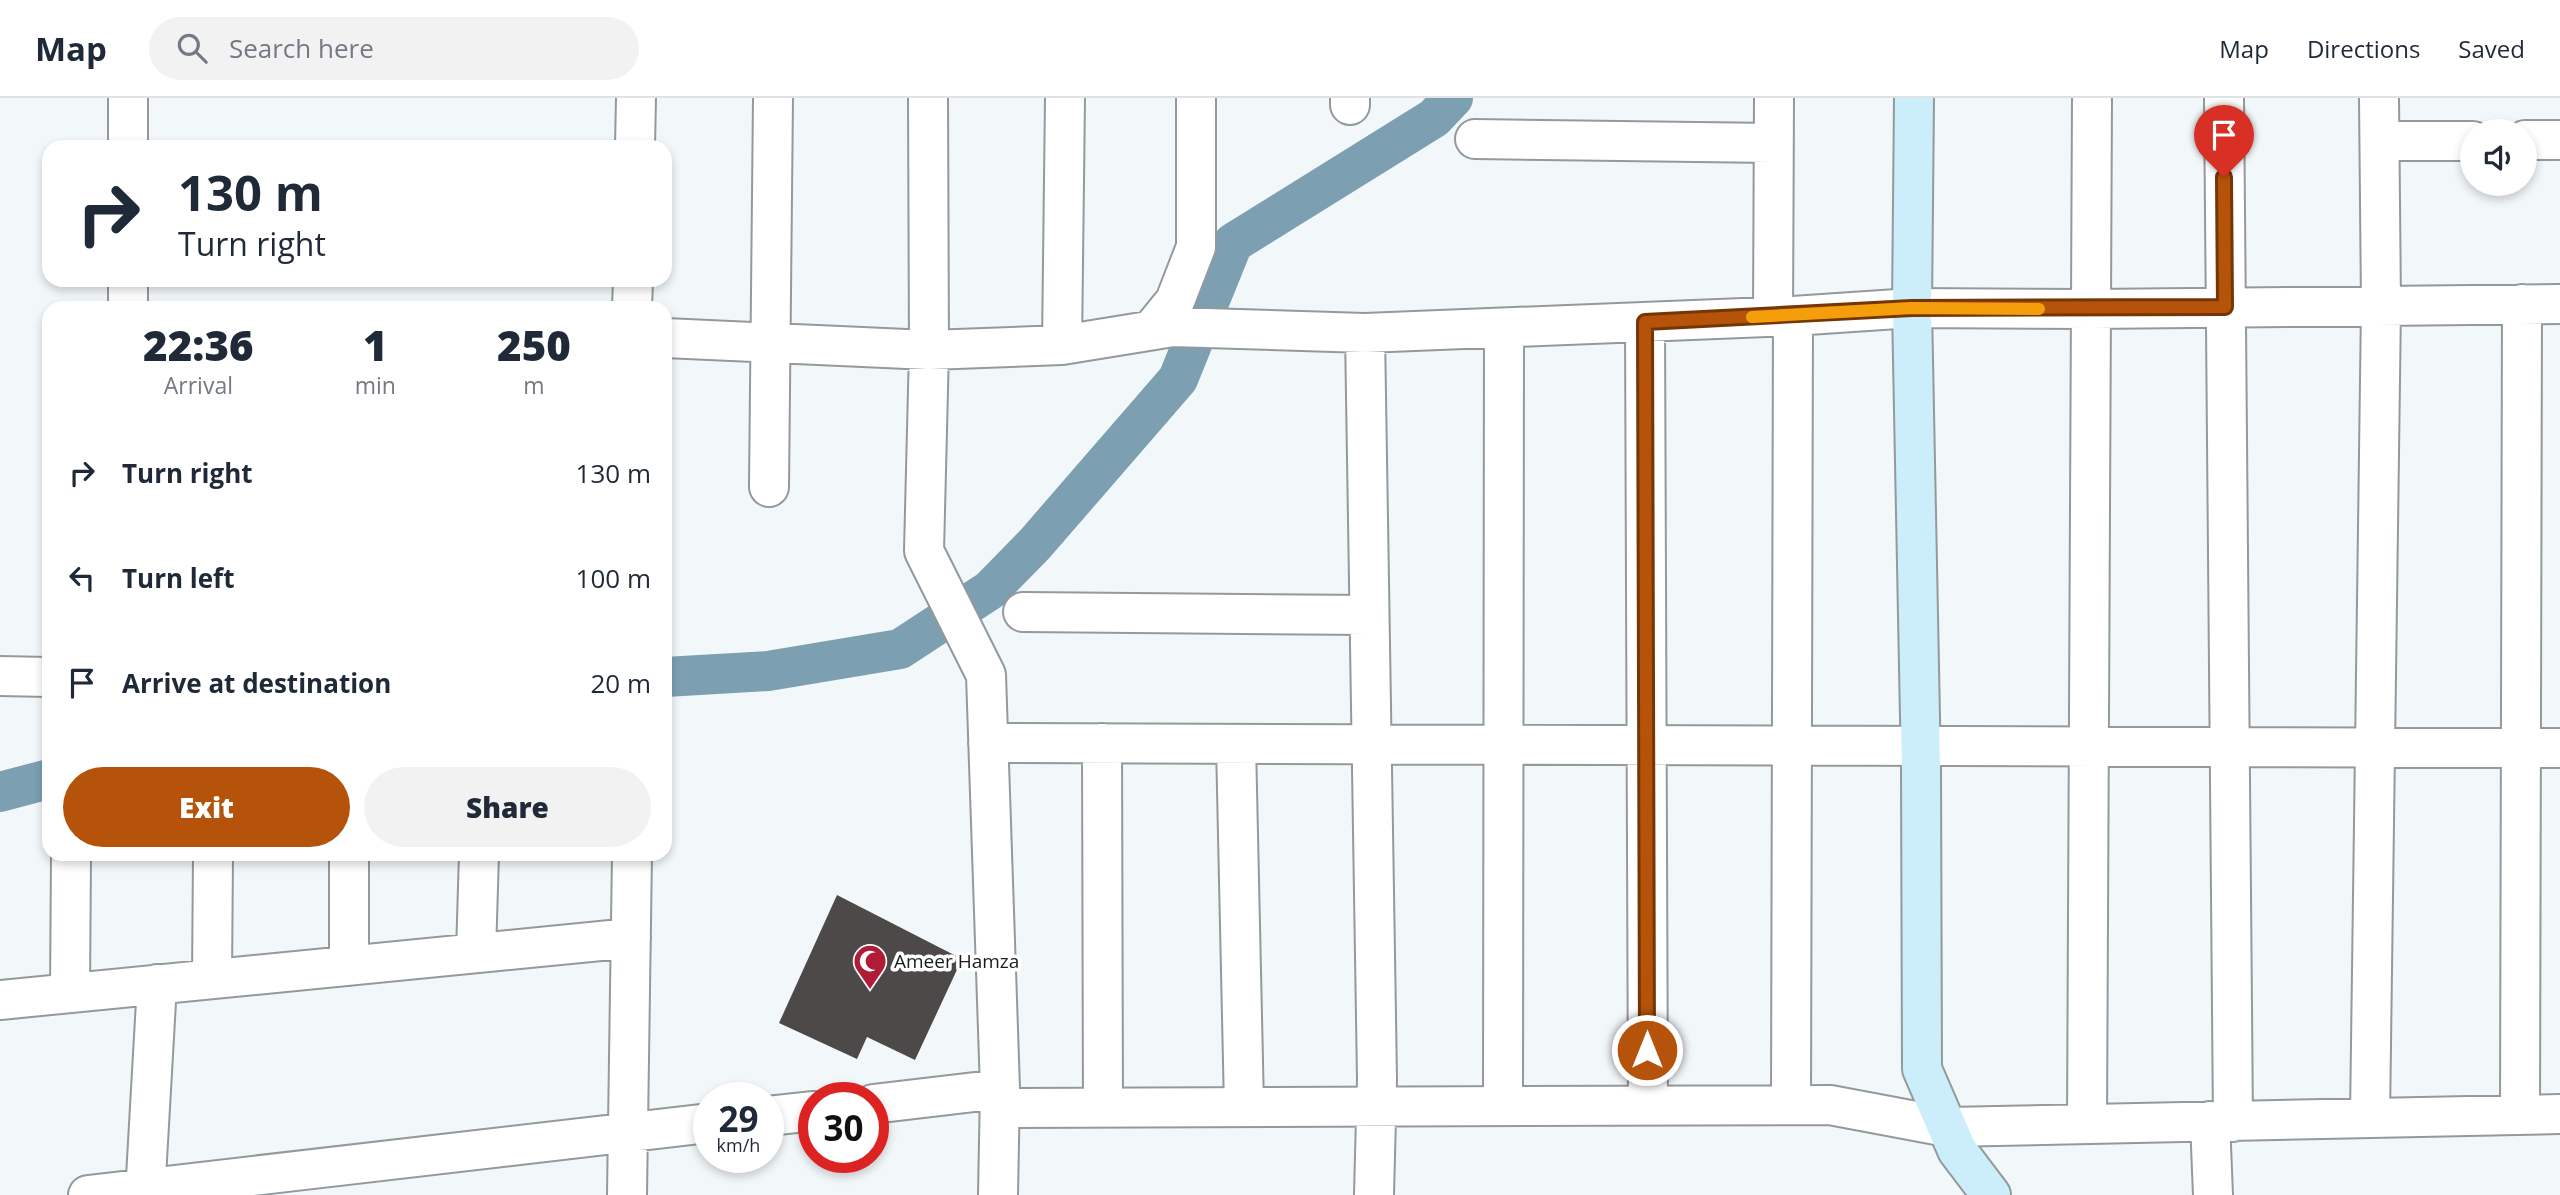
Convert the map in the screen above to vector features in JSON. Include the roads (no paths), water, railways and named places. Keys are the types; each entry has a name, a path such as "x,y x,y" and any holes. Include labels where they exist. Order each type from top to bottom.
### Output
{"street":[{"path":"128,98 128,140"},
{"path":"635,140 636,98"},
{"path":"769,487 773,98"},
{"path":"928,98 929,350 924,551 986,676 1000,1099 998,1195"},
{"path":"1062,345 1065,98"},
{"path":"1163,327 1196,247 1196,98"},
{"path":"1774,98 1773,143 1783,316 1792,746 1791,1105"},
{"path":"1914,98 1912,308 1921,746 1922,1069 1977,1191"},
{"path":"2087,1124 2092,98"},
{"path":"2213,1195 2221,1121 2229,747 2224,98"},
{"path":"2370,1118 2381,306 2379,98"},
{"path":"1475,139 1773,143"},
{"path":"2537,141 2560,140"},
{"path":"2380,141 2460,141"},
{"path":"2520,1115 2522,304"},
{"path":"672,338 929,350 1062,345 1163,327 1365,333 1783,316 1912,308 2092,309 2560,304"},
{"path":"1645,322 1648,1105"},
{"path":"1503,1106 1504,328"},
{"path":"1365,333 1377,1106 1374,1195"},
{"path":"1023,612 1369,615"},
{"path":"0,676 42,677"},
{"path":"988,743 2560,748"},
{"path":"1102,743 1103,1107"},
{"path":"1236,744 1244,1107"},
{"path":"70,993 71,861"},
{"path":"212,979 213,861"},
{"path":"349,861 349,966"},
{"path":"476,953 479,861"},
{"path":"627,1195 632,861"},
{"path":"0,1000 631,938"},
{"path":"145,1192 157,984"},
{"path":"889,1103 1000,1099 1103,1107 1830,1105 1947,1127 2560,1114"},
{"path":"88,1195 145,1192 693,1125"}],"waterway":[{"path":"672,677 768,671 900,649 990,590 1035,544 1178,379 1233,243 1434,118 1453,98"},
{"path":"0,792 42,781"}],"place":[{"name":"Ameer Hamza","path":"870,991"}]}
